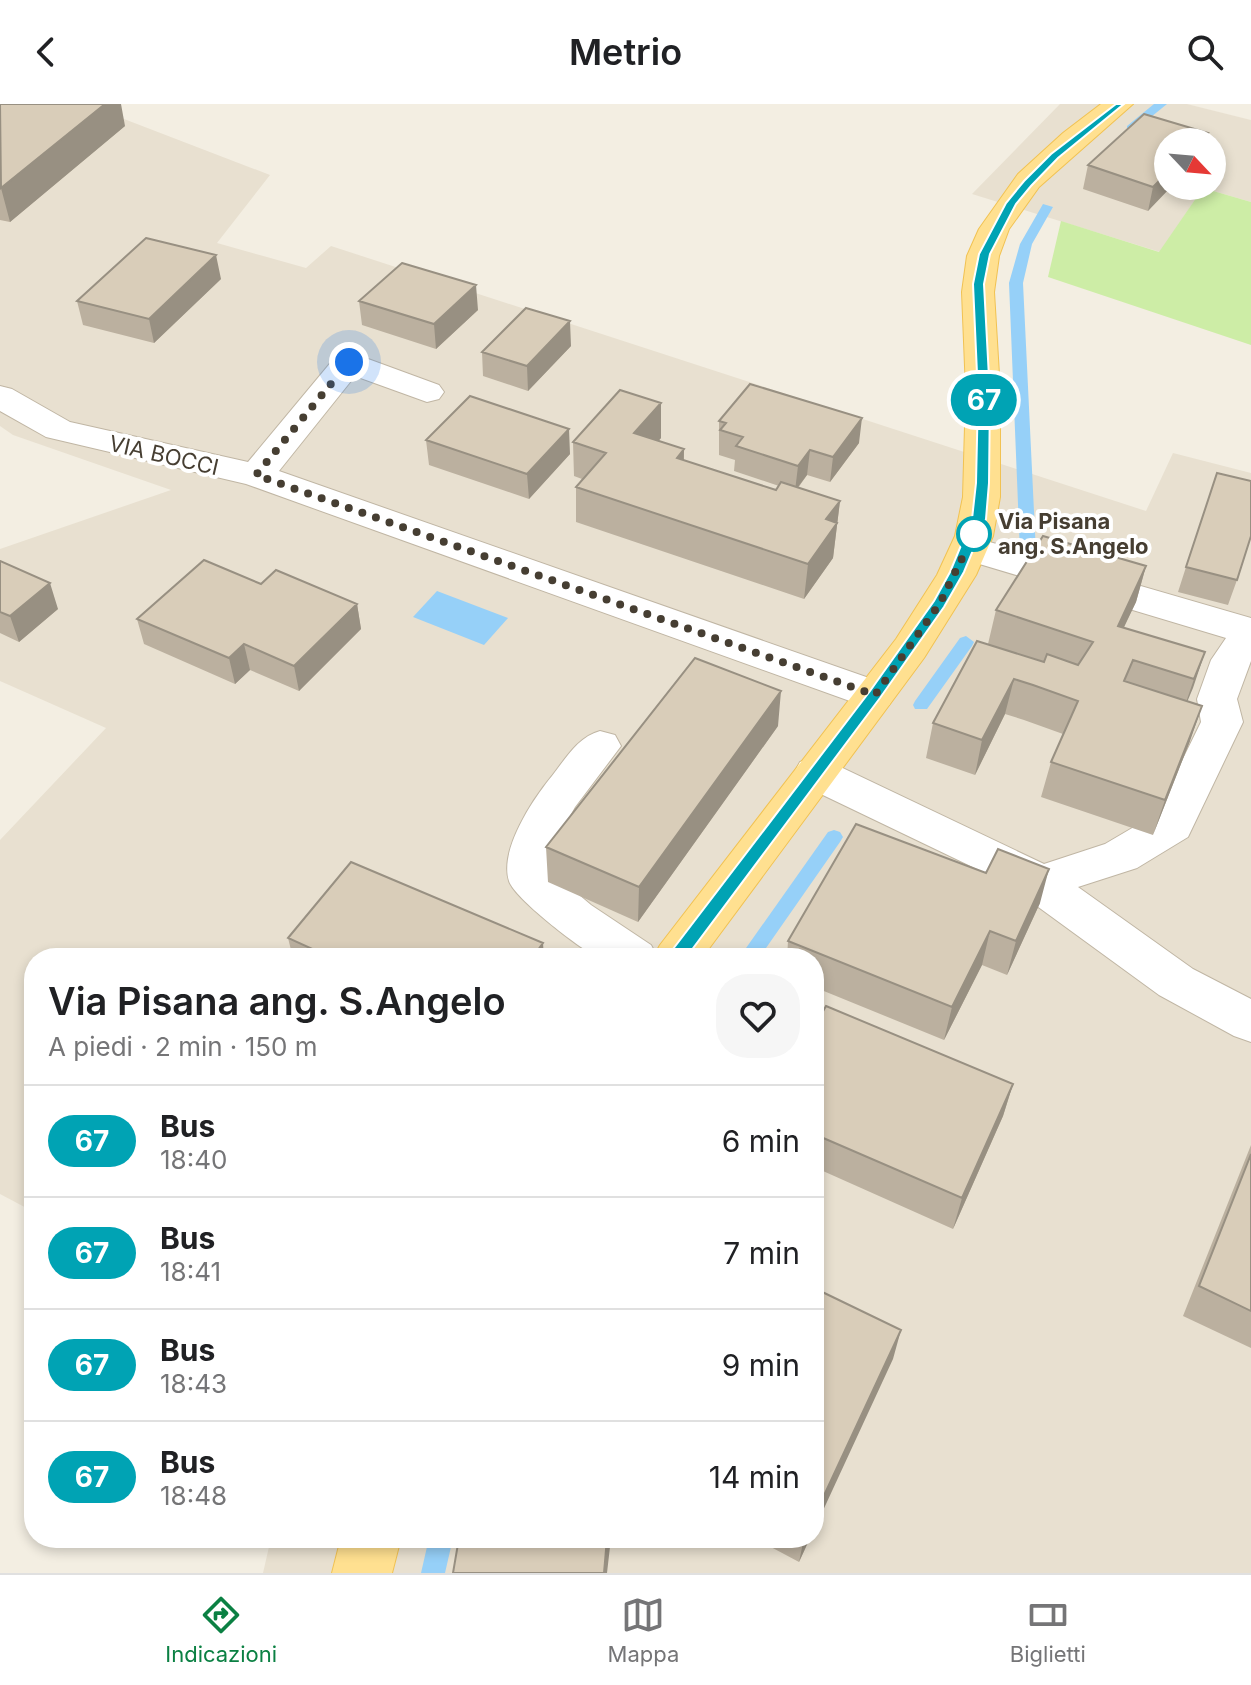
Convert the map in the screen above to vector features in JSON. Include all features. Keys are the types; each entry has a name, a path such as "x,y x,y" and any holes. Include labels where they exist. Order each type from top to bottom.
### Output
{"main road":[{"path":"684,948 875,695 940,603 969,548 979,519 982,483 984,396 978,284 984,254 1011,203 1027,183 1119,104"},
{"path":"362,1573 368,1548"}],"street":[{"path":"256,475 349,362 427,392"},
{"name":"VIA BOCCI","path":"0,396 58,430 256,475 875,695"},
{"path":"969,548 1251,632 1231,660 1217,699 1222,722 1173,825 1121,856 1038,883"},
{"path":"600,746 560,796 532,844 530,879 575,918 620,948"},
{"path":"815,773 1020,870 1176,982 1251,1022"}],"shaded area":[{"path":"0,104 85,104 270,175 217,243 306,268 331,246 1146,511 1173,453 1251,473 1251,1573 263,1573 269,1548 824,1548 824,948 24,948 24,1207 0,1194 0,840 106,728 0,681 0,549 171,490 13,435 0,426"},
{"path":"1060,104 1187,104 1251,120 1251,202 1226,195 1226,128 1154,128 1154,200 1195,200 1160,252 972,194"}],"green space":[{"path":"1226,195 1251,202 1251,345 1048,277 1061,221 1159,252 1195,200 1226,200"}],"water":[{"path":"437,591 508,618 484,645 413,617"}],"building":[{"path":"0,104 105,104 1,188"},
{"path":"1144,114 1191,128 1154,128 1153,187 1088,165"},
{"path":"146,238 216,255 149,319 77,301"},
{"path":"402,263 476,285 434,324 359,301"},
{"path":"526,308 570,321 527,366 482,352"},
{"path":"750,384 862,418 833,457 810,450 798,466 736,446 743,437 720,430 726,423 719,421"},
{"path":"620,390 661,403 634,433 684,449 677,458 776,490 781,482 840,501 826,519 837,523 808,564 576,487 606,453 573,442"},
{"path":"470,396 569,429 527,474 426,440"},
{"path":"1217,473 1251,481 1251,536 1237,580 1186,567"},
{"path":"1043,536 1146,566 1118,626 1205,652 1194,679 1133,660 1124,681 1202,706 1165,800 1051,762 1078,701 1033,685 1014,679 982,740 933,723 977,641 1044,662 1047,654 1078,665 1093,642 996,610"},
{"path":"204,560 261,584 276,570 357,604 294,666 244,644 229,658 137,619"},
{"path":"0,561 50,583 10,616 0,612"},
{"path":"695,658 781,691 639,887 546,847"},
{"path":"856,824 986,873 998,849 1049,869 1016,941 990,931 952,1007 824,955 824,948 805,948 788,941"},
{"path":"351,862 543,943 539,948 310,948 288,938"},
{"path":"826,1006 1013,1084 962,1198 824,1138"},
{"path":"1251,1154 1251,1311 1199,1286"},
{"path":"824,1293 901,1330 824,1496"},
{"path":"457,1548 606,1548 604,1573 453,1573"}],"waterway":[{"path":"1131,128 1161,104"},
{"path":"1028,553 1016,283 1026,244 1047,207"},
{"path":"921,705 966,642"},
{"path":"756,948 834,837"},
{"path":"433,1573 439,1548"}],"bus line":[{"name":"67","path":"684,948 875,695 940,603 957,572 979,519 984,396 978,284 984,254 996,227 1027,183 1119,104"}],"place":[{"name":"Via Pisana ang. S.Angelo","path":"974,534"}],"route":[{"path":"349,362 256,475 875,695 940,603 974,534"}]}
